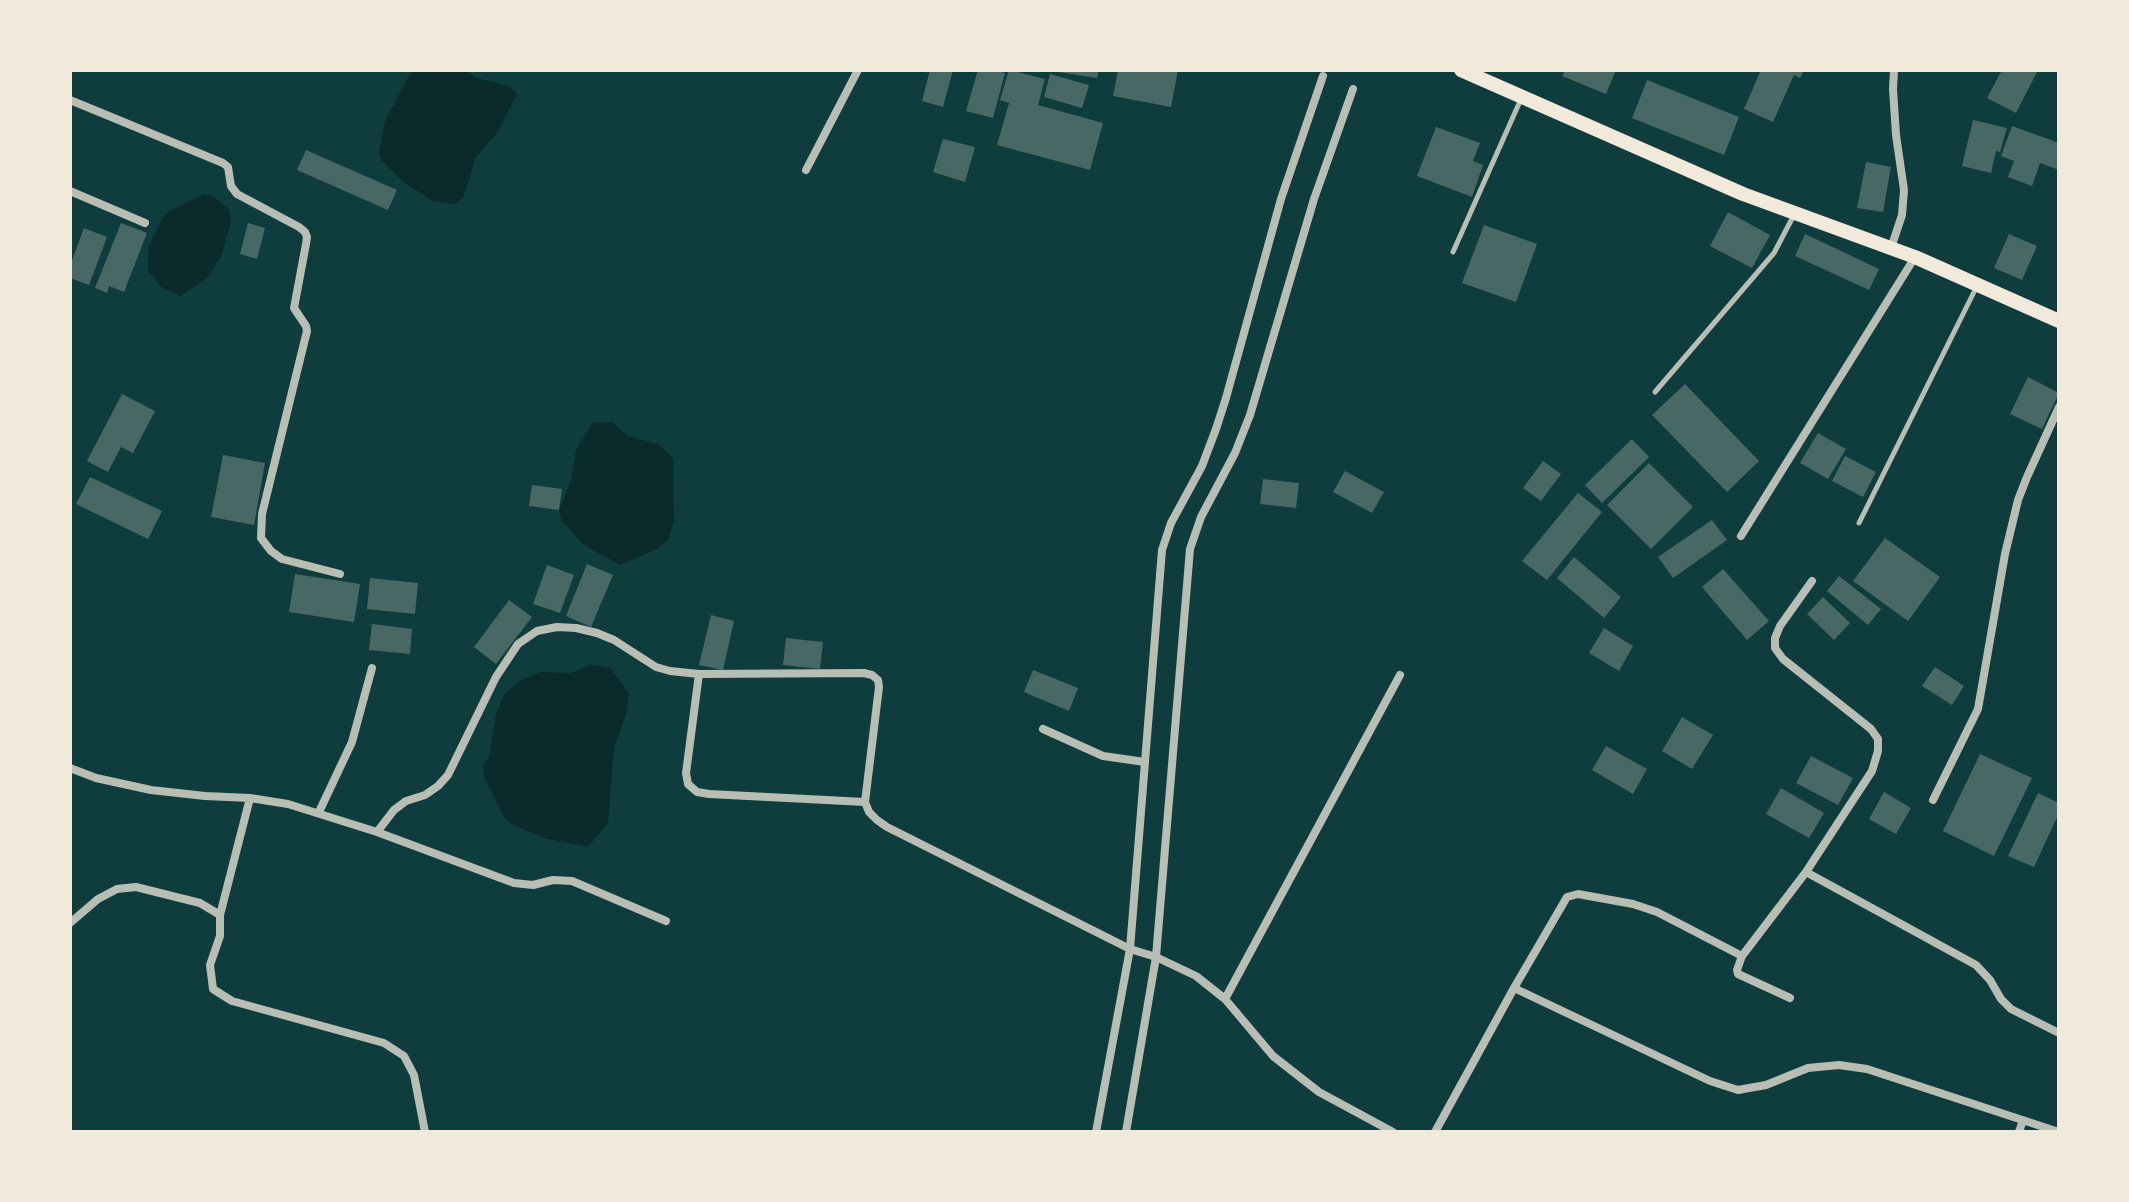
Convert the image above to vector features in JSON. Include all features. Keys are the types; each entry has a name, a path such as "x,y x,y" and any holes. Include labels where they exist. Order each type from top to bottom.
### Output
{"main road":[{"path":"1461,70 1743,194 1915,257 2059,321"}],"street":[{"path":"806,170 858,70"},
{"path":"1891,248 1902,215 1904,190 1896,135 1894,70"},
{"path":"1096,1132 1130,949 1162,550 1171,523 1202,466 1216,429 1281,199 1323,76"},
{"path":"1126,1132 1156,957 1190,549 1201,517 1235,453 1250,415 1314,199 1353,89"},
{"path":"70,100 223,163 228,167 233,191 305,232 306,244 294,308 307,331 262,514 261,538 282,559 340,574"},
{"path":"70,191 145,223"},
{"path":"1741,536 1915,257"},
{"path":"1933,800 1978,709 2005,554 2018,500 2059,407"},
{"path":"1790,998 1738,974 1737,970 1742,956 1806,872 1872,771 1878,751 1878,739 1871,729 1783,659 1775,648 1780,626 1812,581"},
{"path":"377,832 394,810 406,801 425,795 448,775 496,677 518,644 537,631 557,627 597,633 614,640 656,667 670,671 699,674 872,675 878,680 879,687 865,802 869,812 887,827 1130,949 1156,957 1196,976 1225,999 1273,1056 1319,1092 1393,1132"},
{"path":"319,812 352,742 372,668"},
{"path":"699,674 686,773 688,784 697,792 865,802"},
{"path":"1225,999 1400,675"},
{"path":"1043,729 1103,756 1145,762"},
{"path":"70,768 96,778 151,790 288,804 377,832 514,883 533,885 553,880 572,881 666,921"},
{"path":"250,798 220,915 220,936 210,965 213,989 232,1001 384,1043 404,1056 414,1075 425,1132"},
{"path":"1806,872 1976,965 2011,1009 2059,1033"},
{"path":"70,923 98,899 117,889 136,887 200,903 220,915"},
{"path":"1435,1132 1567,897 1578,894 1633,904 1657,912 1742,956"},
{"path":"1514,988 1710,1081 1738,1090 1766,1085 1808,1068 1839,1065 1867,1069 2059,1132"},
{"path":"2019,1132 2023,1120"}],"lane":[{"path":"1453,252 1522,97"},
{"path":"1655,392 1774,253 1795,212"},
{"path":"1859,523 1978,283"}],"water":[{"path":"412,70 465,70 476,78 509,86 517,94 497,133 476,157 463,198 454,204 433,201 405,183 382,161 379,151 385,121"},
{"path":"204,194 214,197 229,210 231,221 221,257 206,279 180,296 161,287 148,270 149,246 169,211"},
{"path":"612,422 628,436 658,444 673,458 674,520 668,540 659,548 620,565 583,544 561,520 559,510 571,480 576,450 592,423"},
{"path":"590,665 610,668 629,694 626,715 614,747 608,823 588,847 544,838 511,824 503,816 484,777 483,765 489,757 496,714 504,695 519,681 540,672 571,673"}],"building":[{"path":"930,70 953,70 943,107 922,101"},
{"path":"978,70 1005,73 993,118 966,111"},
{"path":"1009,70 1045,79 1038,105 1103,123 1090,170 997,145 1009,103 1000,100"},
{"path":"1058,70 1099,70 1097,78"},
{"path":"1118,70 1178,70 1171,107 1113,96"},
{"path":"1565,70 1616,70 1606,94 1562,76"},
{"path":"1761,70 1804,70 1800,78 1794,75 1773,122 1744,109"},
{"path":"2002,70 2037,72 2016,113 1987,98"},
{"path":"1050,74 1089,85 1082,108 1044,97"},
{"path":"1647,80 1739,117 1724,155 1632,118"},
{"path":"1973,120 2007,128 2000,152 1996,151 1991,173 1962,166"},
{"path":"2012,126 2059,143 2059,170 2040,163 2032,186 2008,177 2014,161 2001,156"},
{"path":"1436,127 1480,143 1473,161 1483,165 1472,197 1417,176"},
{"path":"943,139 975,147 965,182 933,172"},
{"path":"306,150 397,190 388,210 297,170"},
{"path":"1866,162 1891,167 1883,212 1857,208"},
{"path":"1728,212 1770,235 1752,268 1710,246"},
{"path":"121,223 147,233 124,292 109,286 107,293 95,288"},
{"path":"248,223 265,228 257,259 240,254"},
{"path":"1484,225 1537,244 1516,302 1462,283"},
{"path":"84,228 107,237 89,285 70,278 70,266"},
{"path":"1805,234 1879,269 1869,290 1795,256"},
{"path":"2009,234 2037,246 2022,280 1994,268"},
{"path":"2028,377 2059,393 2042,429 2010,414"},
{"path":"1685,384 1759,461 1727,492 1652,415"},
{"path":"122,394 155,411 133,453 121,447 108,472 87,461"},
{"path":"1818,433 1846,449 1828,479 1800,463"},
{"path":"1632,439 1649,457 1602,503 1585,485"},
{"path":"223,455 265,463 254,525 211,517"},
{"path":"1845,456 1876,472 1863,497 1832,481"},
{"path":"1543,461 1561,474 1541,501 1523,488"},
{"path":"1649,463 1693,507 1651,549 1607,505"},
{"path":"1345,471 1384,492 1372,513 1333,492"},
{"path":"90,477 162,511 148,539 76,504"},
{"path":"1263,479 1299,483 1296,508 1260,504"},
{"path":"532,485 562,489 559,510 529,506"},
{"path":"1578,493 1602,512 1547,580 1522,561"},
{"path":"1712,520 1727,540 1673,578 1658,557"},
{"path":"1885,538 1940,577 1908,621 1853,581"},
{"path":"1574,557 1621,597 1604,618 1557,578"},
{"path":"587,564 613,575 591,627 566,616"},
{"path":"547,565 574,575 560,613 533,604"},
{"path":"1723,569 1769,621 1747,640 1702,587"},
{"path":"295,574 360,584 354,622 289,612"},
{"path":"1839,576 1881,609 1868,625 1827,591"},
{"path":"370,578 418,583 415,614 367,609"},
{"path":"1823,597 1850,623 1834,640 1807,614"},
{"path":"509,600 532,617 496,664 474,647"},
{"path":"711,615 734,621 723,670 699,665"},
{"path":"372,624 412,629 410,654 369,650"},
{"path":"1604,628 1633,646 1619,671 1589,653"},
{"path":"786,638 823,642 820,669 783,665"},
{"path":"1935,667 1964,686 1952,705 1922,686"},
{"path":"1033,670 1078,688 1069,711 1024,692"},
{"path":"1682,717 1713,735 1692,769 1662,751"},
{"path":"1606,746 1647,769 1633,794 1592,770"},
{"path":"1980,754 2032,778 1994,856 1943,831"},
{"path":"1811,756 1853,778 1838,805 1796,783"},
{"path":"1781,788 1824,813 1809,838 1766,814"},
{"path":"1884,792 1911,808 1896,834 1869,819"},
{"path":"2038,793 2059,803 2059,813 2034,867 2008,856"}]}
